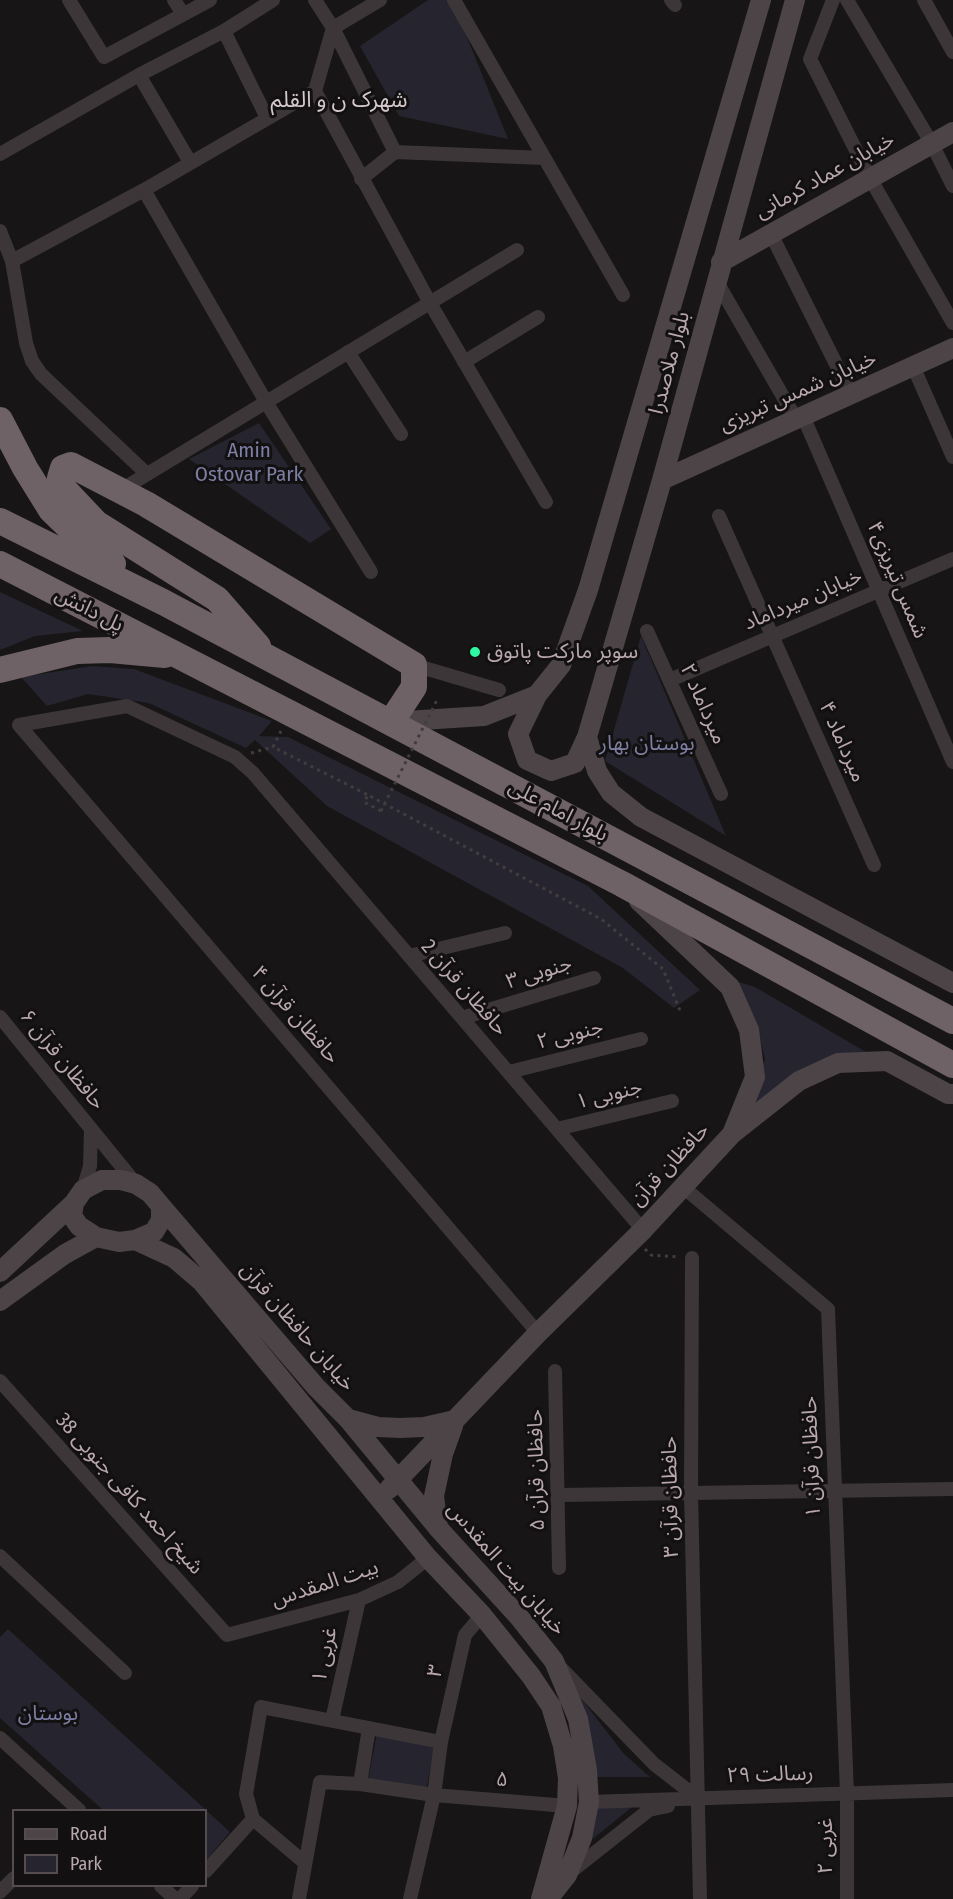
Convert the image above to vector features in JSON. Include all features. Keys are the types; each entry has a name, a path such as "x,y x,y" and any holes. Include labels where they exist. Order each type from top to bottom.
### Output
{"highway":[{"path":"0,420 25,468 51,510 86,544 163,602"},
{"path":"268,657 217,599 96,524 63,488 60,478 63,468 71,465 121,490 414,665 414,687 391,722"},
{"name":"پل دانش","path":"0,521 163,602"},
{"name":"پل دانش","path":"0,564 179,656"},
{"name":"بلوار امام علی","path":"163,602 953,1021"},
{"path":"0,670 77,651 110,650 179,656"},
{"name":"بلوار امام علی","path":"179,656 622,884 953,1065"}],"street":[{"path":"69,0 104,57 210,0"},
{"path":"174,0 183,15"},
{"path":"0,154 139,75 224,31 273,0"},
{"path":"315,0 333,28 395,152"},
{"path":"380,0 333,28 315,91 430,303 546,502"},
{"path":"454,0 623,295"},
{"name":"بلوار ملاصدرا","path":"761,0 588,590 561,665 537,695 518,734 527,760 551,771 575,763 587,737 662,480 795,0"},
{"path":"833,0 810,59 870,178 953,323"},
{"path":"847,0 932,144 953,186"},
{"path":"924,0 953,52"},
{"path":"224,31 267,118"},
{"path":"139,75 190,162"},
{"path":"12,261 144,190 315,91"},
{"name":"خیابان عماد کرمانی","path":"722,262 953,132"},
{"path":"361,179 395,152 544,158"},
{"path":"144,190 266,402 371,572"},
{"path":"0,231 12,261 26,343 32,361 41,374 147,474"},
{"path":"771,234 851,394"},
{"path":"121,490 517,250"},
{"name":"شمس تیریزی۴","path":"717,282 800,418 879,591 953,762"},
{"path":"464,362 538,317"},
{"name":"خیابان شمس تبریزی","path":"662,480 953,348"},
{"path":"348,352 401,434"},
{"path":"913,366 953,457"},
{"name":"میرداماد ۴","path":"719,516 874,865"},
{"name":"خیابان میرداماد","path":"670,680 953,559"},
{"name":"میرداماد ۲","path":"647,631 721,794"},
{"path":"414,665 500,690"},
{"path":"391,722 484,716 537,695"},
{"name":"حافظان قرآن 2","path":"19,725 127,706 235,757 253,773 557,1129 639,1234"},
{"name":"حافظان قرآن ۴","path":"19,725 538,1333"},
{"path":"587,737 597,771 611,793 641,817 953,983"},
{"name":"حافظان قرآن","path":"380,1497 538,1333 639,1234 732,1134 755,1077 749,1030 730,987 622,884"},
{"path":"409,956 505,933"},
{"name":"جنوبی ۳","path":"462,1018 594,978"},
{"name":"حافظان قرآن ۶","path":"0,1017 136,1184"},
{"name":"جنوبی ۲","path":"508,1072 641,1039"},
{"path":"732,1134 799,1082 838,1063 887,1061 948,1094 953,1094"},
{"name":"جنوبی ۱","path":"557,1129 672,1101"},
{"path":"0,1272 79,1196 102,1180 121,1180 136,1184 150,1193 161,1206 161,1220 154,1232 135,1240 119,1242 96,1237 79,1226 72,1215 79,1196 90,1166 91,1130"},
{"name":"حافظان قرآن ۱","path":"683,1187 828,1309 847,1794"},
{"name":"خیابان حافظان قرآن","path":"161,1206 398,1479"},
{"path":"0,1301 65,1254 96,1237"},
{"name":"خیابان حافظان قرآن","path":"135,1240 174,1258 202,1282 380,1497"},
{"name":"حافظان قرآن ۳","path":"692,1258 691,1492 700,1899"},
{"name":"حافظان قرآن ۵","path":"555,1371 560,1496 559,1569"},
{"name":"شیخ احمد کافی جنوبی 38","path":"0,1381 227,1635"},
{"path":"348,1419 378,1427 400,1428 424,1427 455,1420"},
{"name":"حافظان قرآن","path":"438,1528 434,1496 443,1454 455,1420"},
{"name":"خیابان بیت المقدس","path":"398,1479 438,1528 519,1617 554,1661 578,1719 587,1770 589,1802 582,1838 567,1875 548,1899"},
{"path":"560,1496 953,1489"},
{"path":"380,1497 428,1558 482,1615 531,1676 551,1706 563,1746 568,1778 567,1806 541,1899"},
{"path":"0,1556 125,1673"},
{"name":"بیت المقدس","path":"227,1635 359,1600 398,1582 428,1558"},
{"name":"۱ غربی","path":"332,1720 359,1600"},
{"name":"۳","path":"410,1899 434,1795 441,1742 465,1635 482,1615"},
{"path":"554,1661 654,1764 699,1799"},
{"path":"299,1899 305,1863 253,1819 246,1794 261,1707 441,1742"},
{"path":"360,1784 369,1728"},
{"path":"0,1738 78,1809"},
{"name":"۵","path":"305,1863 320,1782 360,1784 434,1795 567,1806"},
{"name":"رسالت ۲۹","path":"589,1802 953,1790"},
{"name":"۲ غربی","path":"847,1794 847,1899"},
{"path":"567,1875 649,1810 699,1799"},
{"path":"567,1806 589,1802"},
{"path":"207,1870 253,1819"},
{"path":"0,1892 12,1880"},
{"path":"162,1887 178,1899 191,1887"}],"path":[{"path":"368,795 364,802 381,811 437,700"},
{"path":"273,747 289,713"},
{"path":"235,757 273,747 601,919 663,969 681,1014"},
{"path":"639,1234 651,1255 692,1258"}],"green space":[{"path":"428,0 452,0 508,139 399,116 360,46"},
{"name":"Amin Ostovar Park","path":"259,423 331,529 310,543 189,459"},
{"path":"0,592 83,631 35,636 0,650"},
{"name":"بوستان بهار","path":"641,636 726,836 605,761"},
{"path":"92,666 134,669 272,721 259,736 288,737 588,886 700,990 674,1008 623,968 327,806 255,740 246,748 149,703 88,694 47,706 21,677"},
{"path":"732,980 755,987 871,1055 752,1110 765,1059 755,1019"},
{"name":"بوستان","path":"8,1629 205,1809 102,1809 0,1718 0,1637"},
{"path":"577,1693 624,1754 650,1777 598,1777 593,1770"},
{"path":"377,1733 435,1744 426,1791 368,1780"},
{"path":"638,1802 589,1842 596,1804"},
{"path":"207,1811 230,1832 207,1859"}],"place":[{"name":"سوپر مارکت پاتوق","path":"475,652"}],"district":[{"name":"شهرک ن و القلم","path":"339,101"}]}
